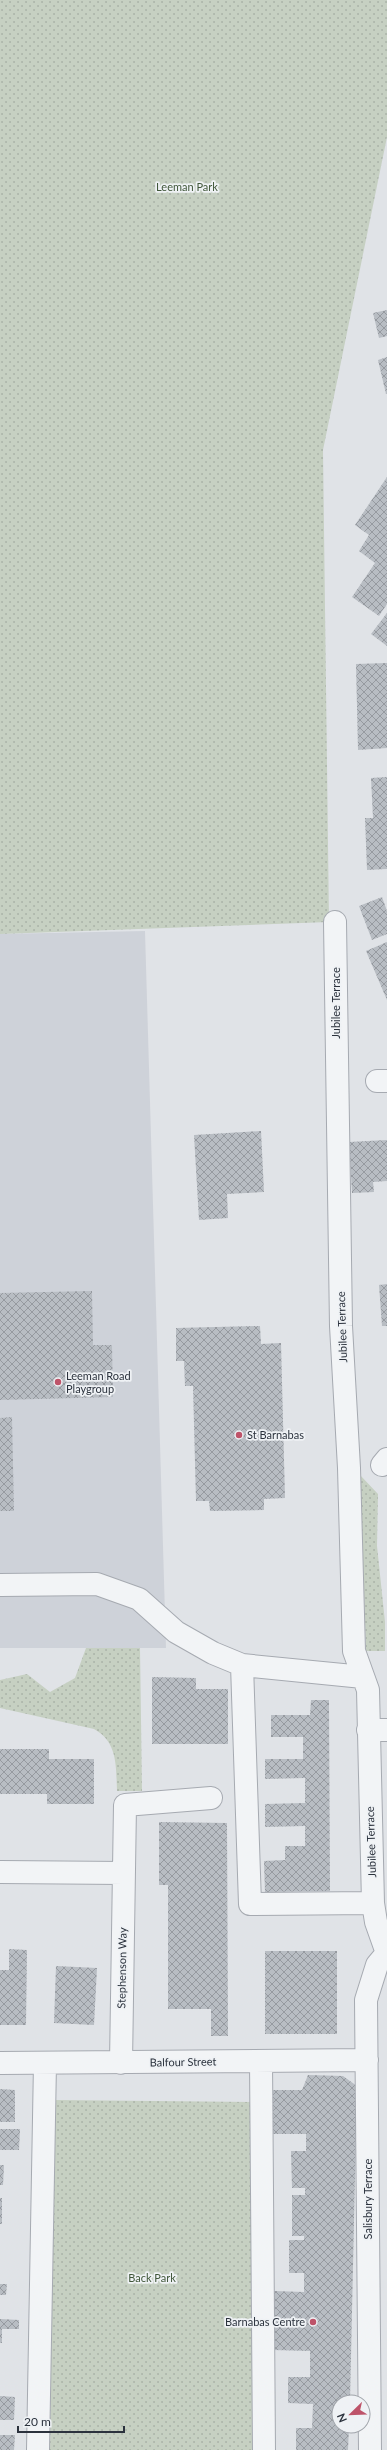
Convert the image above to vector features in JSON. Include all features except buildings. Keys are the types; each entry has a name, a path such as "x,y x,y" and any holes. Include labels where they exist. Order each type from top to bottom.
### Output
{"street":[{"name":"Jubilee Terrace","path":"335,922 341,1326 349,1483 354,1651 368,1690 378,1730 379,1866 373,1903 376,1922 387,1953"},
{"path":"0,1585 97,1584 139,1599 176,1632 213,1653 242,1665 363,1677"},
{"path":"242,1665 250,1904 373,1903"},
{"name":"Stephenson Way","path":"121,2063 125,1805 211,1798"},
{"path":"0,1872 124,1873"},
{"name":"Salisbury Terrace","path":"370,2450 378,2174 367,2060 366,2000 377,1965 387,1953"},
{"name":"Balfour Street","path":"0,2063 367,2060"},
{"path":"261,2061 264,2450"},
{"path":"38,2450 45,2063"}],"shaded area":[{"path":"145,931 166,1648 0,1648 0,934"}],"green space":[{"name":"Leeman Park","path":"0,0 387,0 387,137 323,450 329,922 0,934"},
{"path":"360,1475 378,1494 377,1546 385,1622 385,1651 366,1651"},
{"path":"86,1648 140,1648 142,1791 117,1791 116,1764 112,1748 102,1734 94,1729 0,1708 0,1680 27,1674 50,1692 75,1678"},
{"name":"Back Park","path":"54,2100 253,2102 252,2450 50,2450"}],"place":[{"name":"Leeman Road Playgroup","path":"58,1382"},
{"name":"St Barnabas","path":"239,1435"},
{"name":"Barnabas Centre","path":"313,2322"}]}
